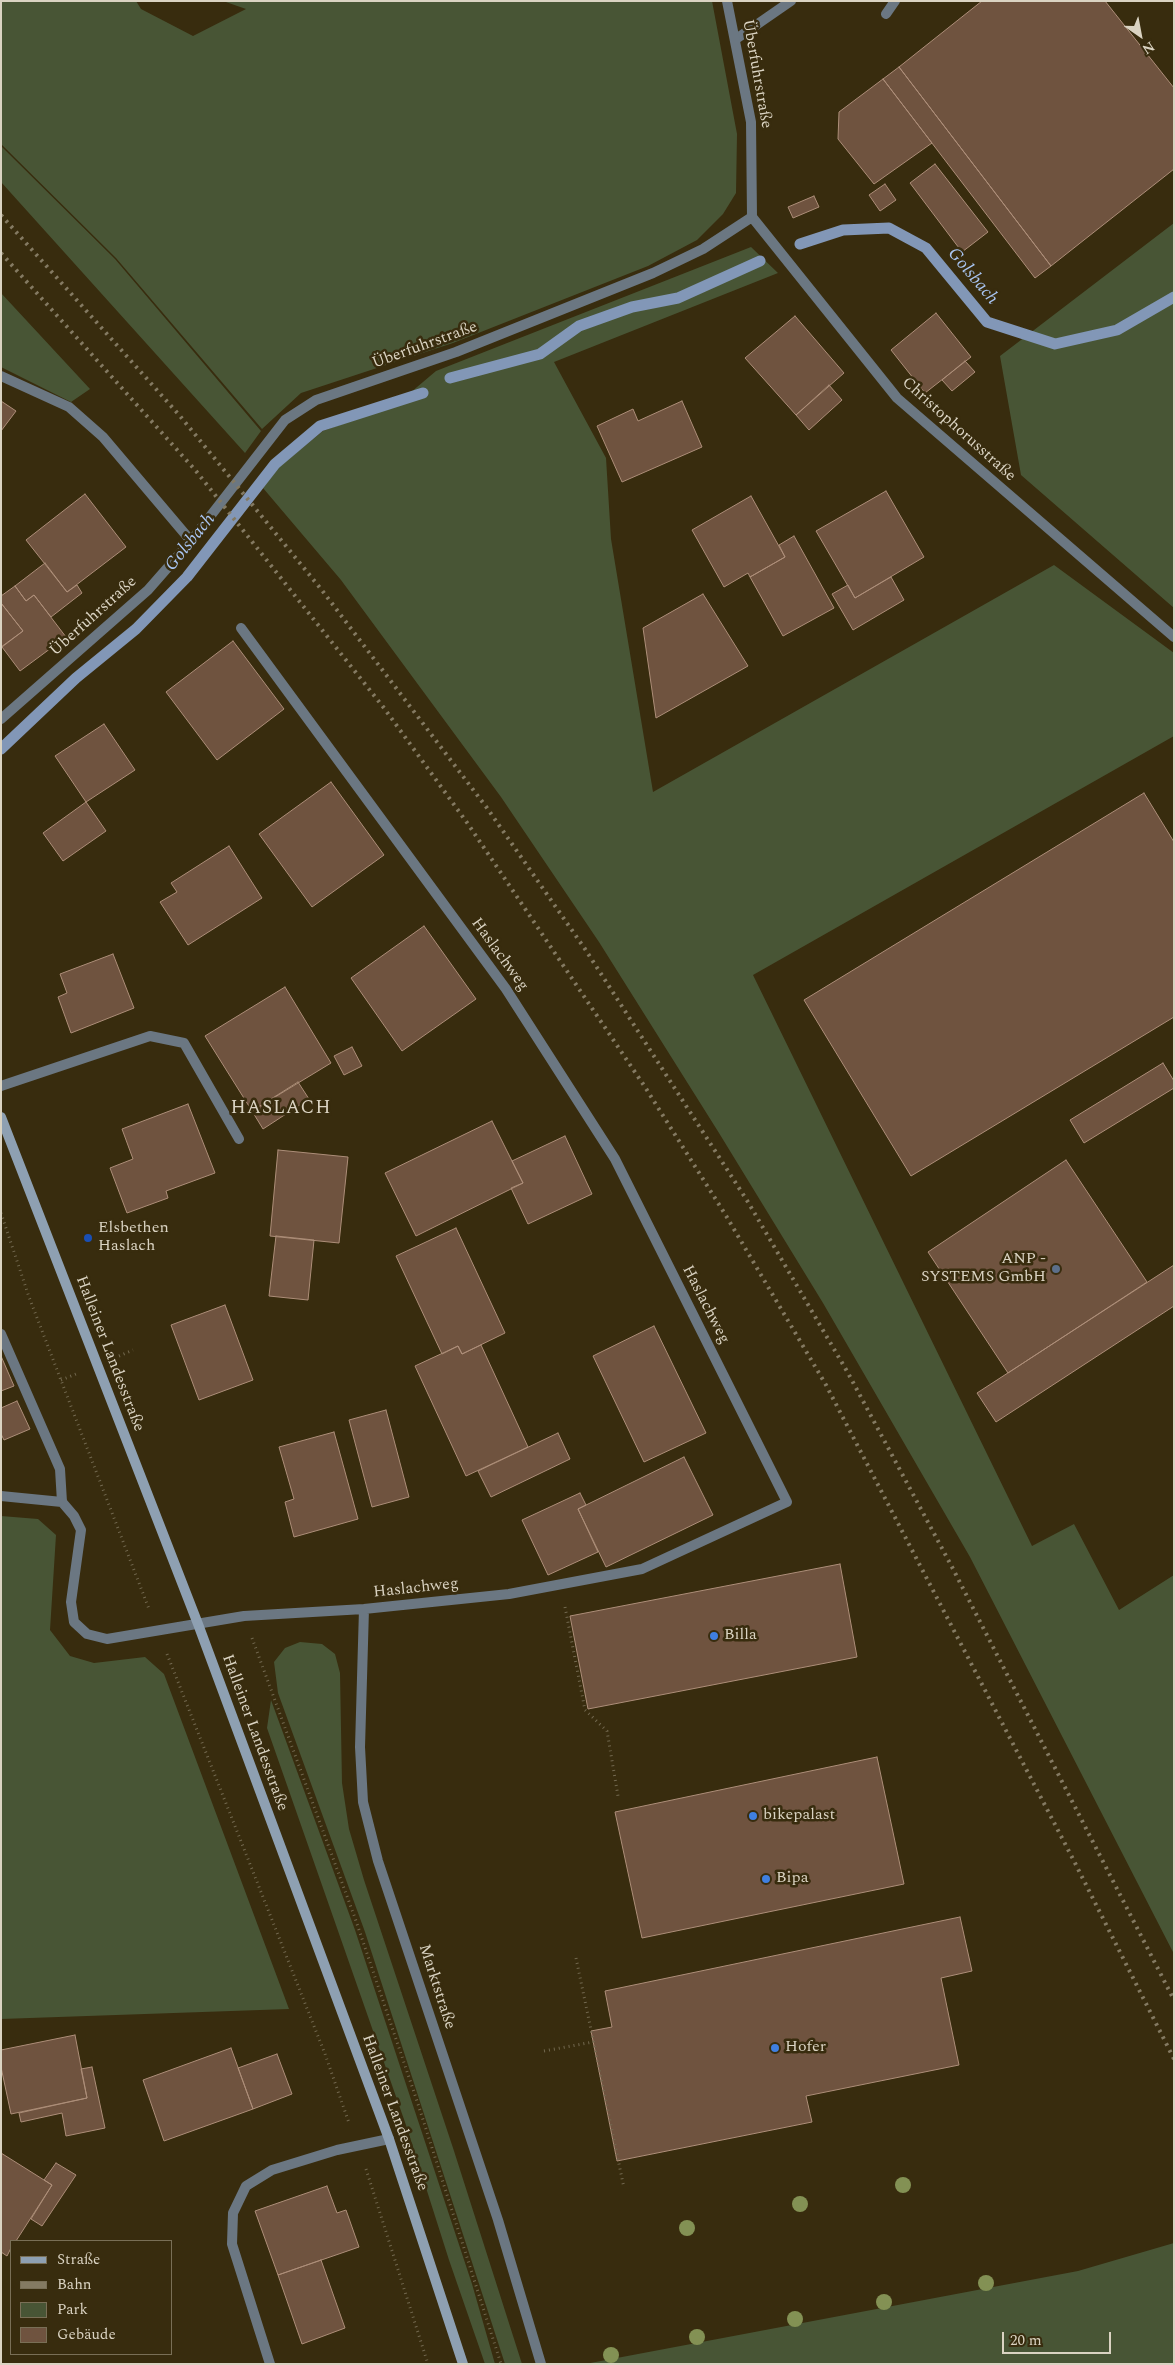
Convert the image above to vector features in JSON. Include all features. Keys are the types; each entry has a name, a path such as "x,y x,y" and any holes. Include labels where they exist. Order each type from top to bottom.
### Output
{"main road":[{"name":"Halleiner Landesstraße","path":"1,1117 198,1624 389,2139 463,2364"}],"street":[{"name":"Überfuhrstraße","path":"1,719 148,590 191,541 285,420 316,400 456,352 653,272 703,250 752,217 751,122 728,1"},
{"path":"736,39 791,1"},
{"path":"886,14 895,1"},
{"name":"Christophorusstraße","path":"752,217 897,398 1174,637"},
{"path":"1,376 69,407 103,437 191,541"},
{"name":"Haslachweg","path":"62,1502 74,1516 81,1530 71,1602 74,1622 87,1634 107,1639 244,1616 364,1609 509,1594 642,1569 787,1502 615,1159 506,989 241,628"},
{"path":"1,1086 150,1036 184,1042 239,1139"},
{"path":"1,1334 60,1469 62,1502 1,1496"},
{"name":"Marktstraße","path":"364,1609 360,1747 363,1802 378,1860 498,2220 541,2364"},
{"path":"270,2364 232,2244 233,2213 246,2186 272,2170 389,2139"}],"path":[{"path":"1,1213 32,1304 109,1509 321,2045 375,2193 428,2364"},
{"path":"560,1584 585,1710 607,1731 618,1796"},
{"path":"244,1616 362,1937 418,2104 501,2364"},
{"path":"576,1958 624,2188"},
{"path":"544,2051 593,2042"}],"green space":[{"path":"1,1 136,1 141,9 193,36 246,9 223,1 712,1 737,134 736,193 723,214 697,240 648,266 453,343 301,393 262,429 116,258 1,144"},
{"path":"1,146 115,259 261,431 245,453 1,182"},
{"path":"1174,223 1174,608 1021,475 1000,356"},
{"path":"751,247 778,273 554,362 606,458 611,539 653,792 1054,565 1174,653 1174,736 753,975 1032,1546 1074,1524 1119,1610 1174,1575 1174,1954 970,1557 823,1303 719,1133 599,942 501,797 341,580 263,488 279,467 323,431 397,404 436,371"},
{"path":"1,293 90,389 71,402 1,367"},
{"path":"1,1516 38,1519 56,1535 50,1630 70,1656 94,1663 145,1657 164,1674 289,2009 1,2019"},
{"path":"300,1642 322,1644 335,1654 340,1673 342,1783 349,1829 522,2364 505,2364 365,1932 278,1693 274,1662 285,1648"},
{"path":"271,1700 355,1930 472,2284 495,2364 485,2364 449,2260 407,2128 267,1728"},
{"path":"1174,2243 1174,2364 585,2364 1078,2271"}],"building":[{"path":"982,1 1105,1 1174,88 1174,169 1051,266 899,67"},
{"path":"899,67 1051,266 1035,278 883,79"},
{"path":"883,79 932,143 874,184 838,139 839,112"},
{"path":"935,164 988,232 962,252 910,183"},
{"path":"885,184 896,200 880,211 869,195"},
{"path":"814,196 819,207 793,218 788,207"},
{"path":"936,313 971,357 925,393 891,350"},
{"path":"795,316 844,373 796,415 745,358"},
{"path":"965,361 975,372 952,391 942,380"},
{"path":"829,385 842,400 809,430 796,415"},
{"path":"1,401 16,411 1,431"},
{"path":"682,401 702,447 622,482 597,426 633,409 638,421"},
{"path":"886,491 924,557 855,598 816,531"},
{"path":"85,494 126,547 67,592 26,540"},
{"path":"751,496 785,557 750,577 748,573 724,587 692,530"},
{"path":"794,536 834,608 783,636 750,577 785,557 779,545"},
{"path":"45,563 67,592 77,585 82,593 51,617 34,595 26,601 15,586"},
{"path":"891,577 904,600 853,630 832,594 848,585 855,598"},
{"path":"15,586 26,601 34,595 66,637 20,671 2,647 23,631 1,603 1,596"},
{"path":"703,594 748,666 656,718 643,628"},
{"path":"1,603 23,631 1,647"},
{"path":"233,641 284,709 217,760 166,692"},
{"path":"104,724 135,770 86,802 55,756"},
{"path":"331,782 384,855 312,907 259,834"},
{"path":"1144,793 1174,842 1174,1017 911,1176 804,1000"},
{"path":"86,802 106,831 63,861 43,833"},
{"path":"229,846 262,898 188,945 160,902 177,892 171,883"},
{"path":"424,926 476,999 402,1051 351,978"},
{"path":"113,954 134,1008 71,1033 58,997 67,993 60,974"},
{"path":"285,987 331,1063 252,1111 205,1036"},
{"path":"352,1047 362,1066 344,1075 334,1056"},
{"path":"1163,1063 1174,1081 1174,1088 1084,1143 1070,1120"},
{"path":"298,1082 309,1099 263,1129 252,1111"},
{"path":"188,1104 215,1173 166,1191 168,1198 127,1213 110,1168 133,1159 122,1129"},
{"path":"492,1121 523,1183 416,1236 385,1173"},
{"path":"565,1136 592,1194 528,1224 511,1188 523,1183 512,1161"},
{"path":"278,1150 348,1157 339,1243 270,1236"},
{"path":"1066,1160 1147,1282 1008,1373 928,1252"},
{"path":"456,1228 505,1333 462,1354 458,1346 442,1354 396,1256"},
{"path":"276,1236 314,1240 308,1300 269,1296"},
{"path":"1174,1265 1174,1306 996,1422 977,1393"},
{"path":"225,1305 253,1380 199,1400 171,1325"},
{"path":"654,1326 706,1433 644,1462 593,1356"},
{"path":"481,1345 528,1447 466,1476 415,1366 458,1346 462,1354"},
{"path":"1,1356 14,1386 1,1391"},
{"path":"17,1401 30,1429 4,1440 1,1434 1,1408"},
{"path":"386,1410 409,1497 372,1507 349,1420"},
{"path":"334,1432 358,1519 294,1537 285,1502 294,1499 279,1447"},
{"path":"558,1433 570,1459 491,1497 478,1471"},
{"path":"684,1457 713,1515 606,1567 578,1509"},
{"path":"580,1493 586,1505 578,1509 598,1552 548,1575 522,1520"},
{"name":"Billa","path":"840,1564 857,1657 588,1709 570,1616"},
{"path":"877,1757 904,1884 642,1938 615,1812"},
{"name":"Hofer","path":"960,1917 972,1971 941,1978 959,2065 806,2096 812,2122 617,2161 591,2031 612,2027 605,1991"},
{"path":"75,2035 87,2098 11,2114 1,2067 1,2050"},
{"path":"231,2048 253,2109 164,2141 143,2080"},
{"path":"277,2054 292,2094 253,2109 238,2068"},
{"path":"92,2067 105,2128 66,2136 62,2113 21,2122 19,2113 87,2098 81,2069"},
{"path":"1,2153 52,2185 17,2240 10,2240 10,2250 7,2256 1,2252"},
{"path":"56,2163 76,2175 42,2226 31,2219 52,2185 44,2180"},
{"path":"327,2186 337,2213 346,2210 359,2247 278,2275 255,2211"},
{"path":"321,2260 345,2328 302,2344 278,2275"}],"waterway":[{"name":"Golsbach","path":"800,244 843,230 889,228 926,248 987,322 1055,344 1117,330 1174,297"},
{"name":"Golsbach","path":"450,378 540,354 579,326 632,307 678,298 760,261"},
{"name":"Golsbach","path":"1,749 76,678 136,629 187,577 275,464 320,426 423,393"}],"railway":[{"path":"1,215 180,416 321,589 487,808 585,949 748,1202 848,1373 952,1567 1174,2000"},
{"path":"1,253 196,471 384,708 468,824 645,1087 725,1214 826,1385 1074,1861 1174,2059"}],"place":[{"name":"Elsbethen Haslach","path":"88,1238"},
{"name":"ANP - SYSTEMS GmbH","path":"1056,1269"},
{"name":"Billa","path":"714,1636"},
{"name":"bikepalast","path":"753,1816"},
{"name":"Bipa","path":"766,1879"},
{"name":"Hofer","path":"775,2048"}],"district":[{"name":"HASLACH","path":"281,1109"}]}
